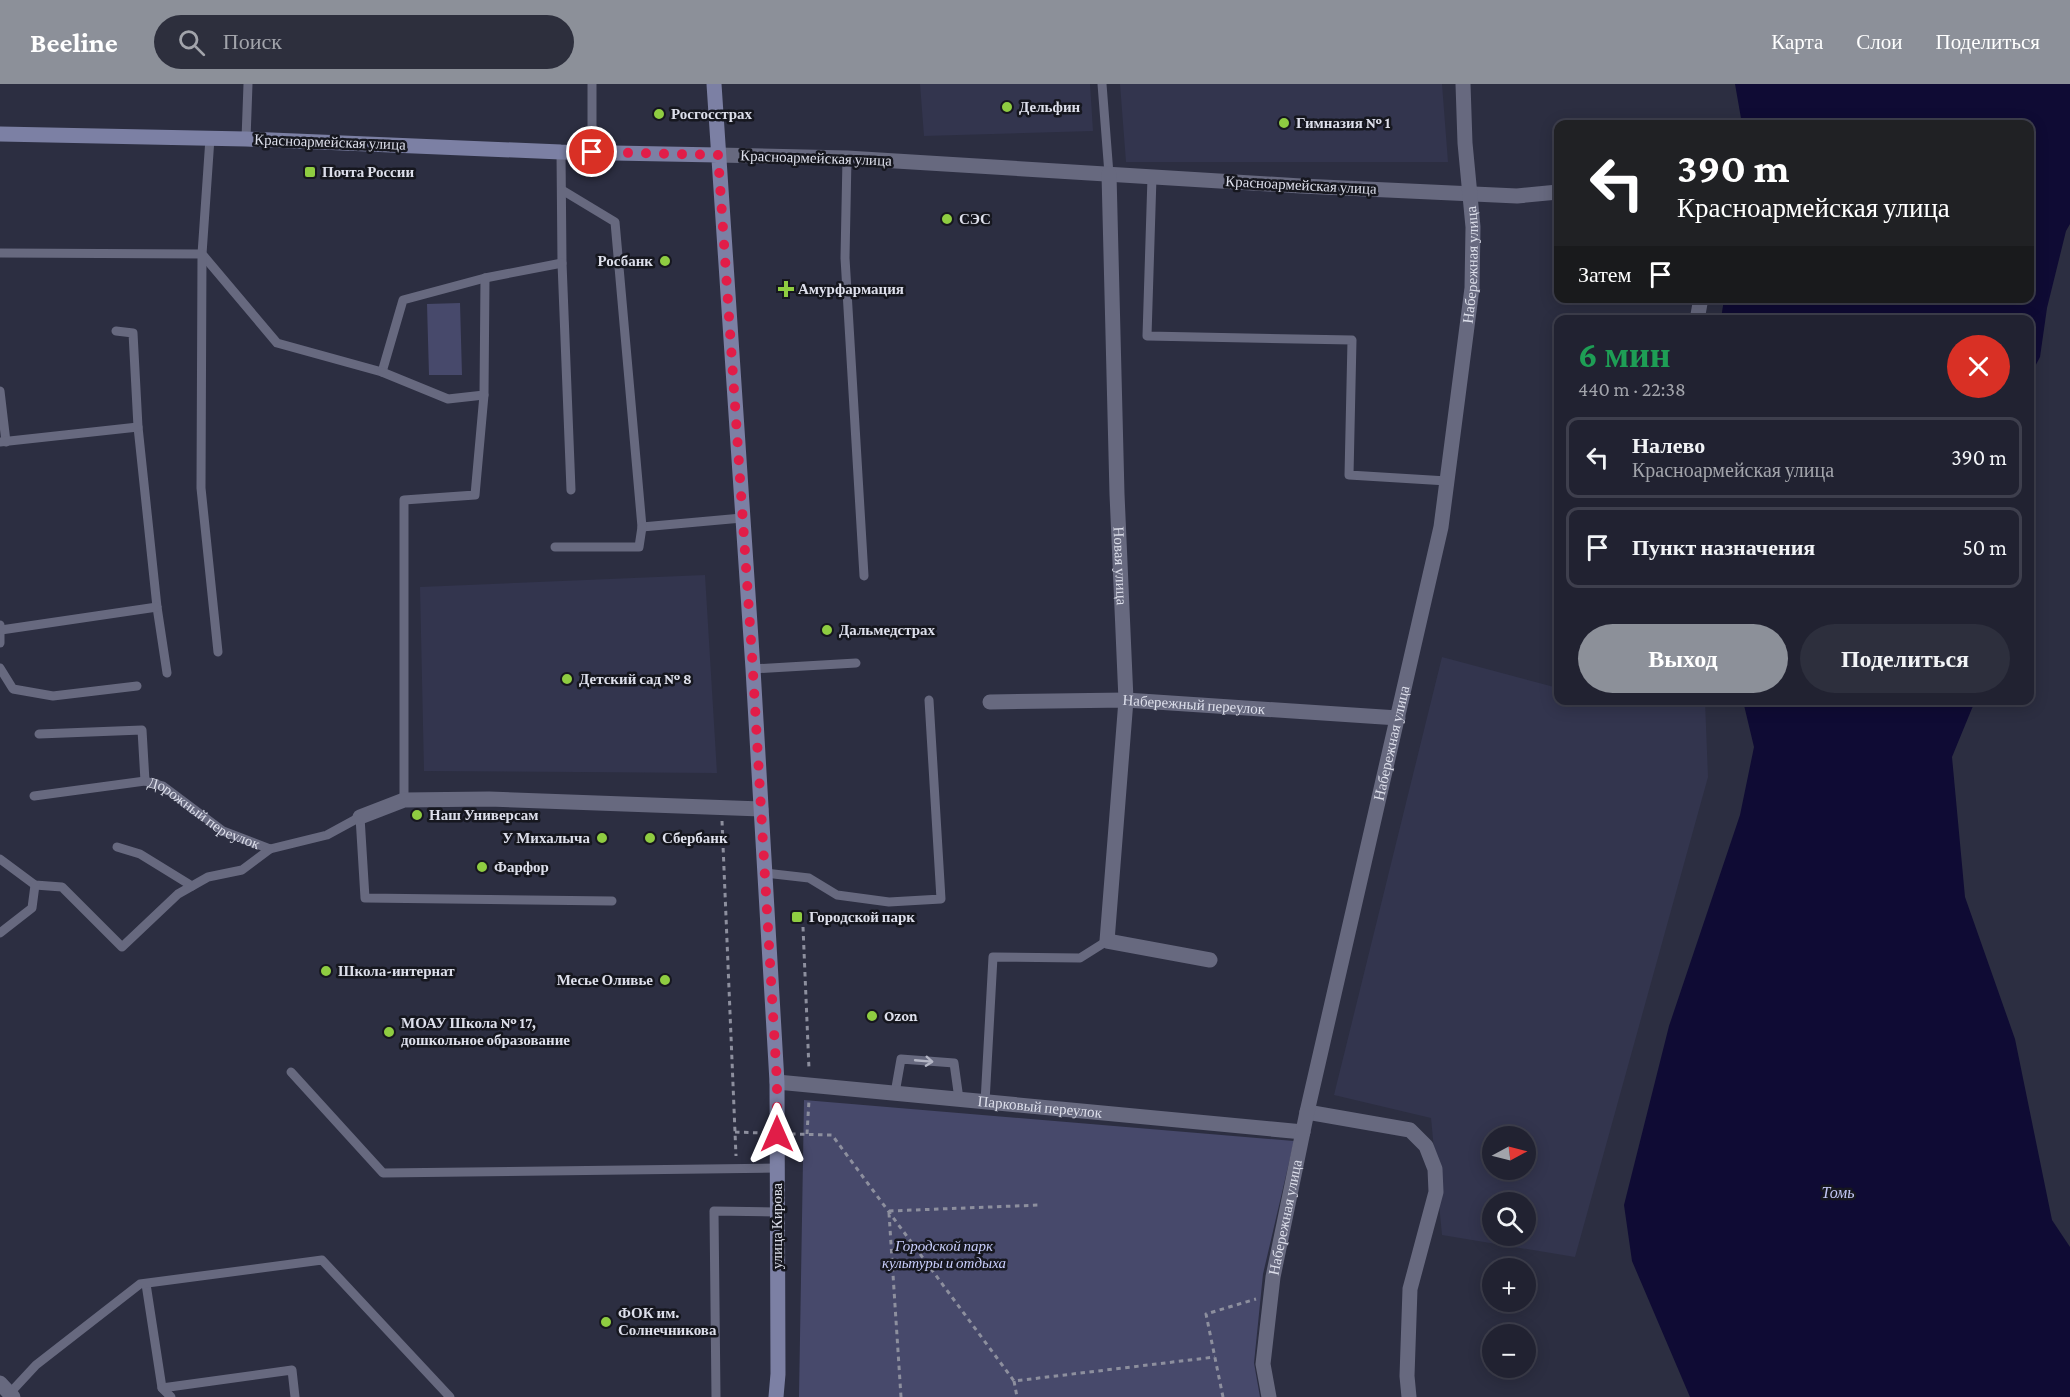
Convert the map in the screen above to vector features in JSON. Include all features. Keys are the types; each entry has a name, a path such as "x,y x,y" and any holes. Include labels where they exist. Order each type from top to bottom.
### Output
{"main road":[{"name":"улица Кирова","path":"714,84 753,669 777,1082 778,1374 776,1397"},
{"name":"Красноармейская улица","path":"0,134 246,139 561,152 718,155"}],"street":[{"name":"Набережная улица","path":"1269,1397 1263,1364 1273,1277 1307,1112 1441,527 1472,288 1473,227 1463,84"},
{"name":"Красноармейская улица","path":"718,155 847,158 1517,196 1554,192"},
{"name":"Новая улица","path":"1107,940 1126,700 1117,494 1109,174"},
{"name":"Набережный переулок","path":"990,702 1126,700 1398,718"},
{"name":"Дорожный переулок","path":"360,817 404,800 489,799 761,809"},
{"path":"1107,940 1210,960"},
{"name":"Парковый переулок","path":"777,1082 1304,1132"},
{"path":"1307,1112 1410,1130 1426,1146 1435,1169 1436,1192 1410,1290 1407,1376 1410,1397"}],"lane":[{"path":"246,139 248,84"},
{"path":"592,84 592,152"},
{"name":"Новая улица","path":"1102,84 1109,174"},
{"path":"210,138 202,255 201,488 218,652"},
{"path":"561,152 562,263 571,490"},
{"path":"847,158 845,258 864,576"},
{"path":"1152,177 1147,336 1352,340 1349,475 1447,481"},
{"path":"555,547 639,547 642,527 615,222 562,190"},
{"path":"0,253 202,255 276,343 382,372 447,399 484,395"},
{"path":"382,372 403,300 484,278 562,263"},
{"path":"404,800 404,500 475,495 484,395 484,278"},
{"path":"116,331 133,333 138,427 157,607 167,673"},
{"path":"0,391 3,442 138,427"},
{"path":"642,527 742,518"},
{"path":"0,644 1,627 157,607"},
{"path":"753,669 856,663"},
{"path":"0,668 13,689 53,696 136,686"},
{"path":"765,873 809,878 837,896 888,902 941,899 929,700"},
{"path":"39,735 142,730 145,781"},
{"name":"Дорожный переулок","path":"34,796 145,781 163,786 223,831 270,849 327,836 360,817"},
{"path":"360,817 365,898 612,901"},
{"path":"117,847 140,854 192,886"},
{"path":"0,859 35,885 62,887 122,947 178,894 208,877 242,870 270,849"},
{"path":"0,933 32,908 35,885"},
{"path":"986,1102 993,957 1080,958 1107,940"},
{"path":"896,1093 901,1059 954,1064 959,1099"},
{"path":"291,1072 383,1173 777,1168"},
{"path":"716,1397 714,1211 777,1212"},
{"path":"8,1391 36,1365 140,1284 322,1260 450,1397"},
{"path":"146,1284 162,1388 171,1397"},
{"path":"162,1388 292,1370 295,1397"}],"path":[{"path":"721,807 736,1168"},
{"path":"803,927 809,1085 807,1134"},
{"path":"735,1132 832,1134 1014,1381 1017,1397"},
{"path":"889,1211 1040,1205"},
{"path":"889,1211 902,1397"},
{"path":"1223,1397 1206,1314 1271,1294"},
{"path":"1014,1381 1215,1357"}],"shaded area":[{"name":"Дельфин","path":"920,84 1090,84 1093,131 924,136"},
{"name":"Гимназия № 1","path":"1120,84 1442,84 1448,162 1126,162"},
{"name":"Детский сад № 8","path":"705,575 717,773 424,771 420,587"},
{"path":"1442,657 1554,687 1554,705 1705,705 1708,777 1575,1257 1508,1246 1536,1246 1536,1192 1482,1192 1482,1242 1442,1235 1431,1118 1334,1095"}],"green space":[{"path":"460,303 462,375 429,375 427,304"},
{"name":"Городской парк культуры и отдыха","path":"804,1100 1294,1141 1263,1274 1254,1363 1260,1397 799,1397"}],"water":[{"path":"1735,84 2070,84 2070,224 2066,231 2047,308 2040,357 2034,368 2034,315 1722,315 1723,303 2034,303 2034,120 1741,120"},
{"name":"Томь","path":"1744,705 1973,705 1952,757 1965,897 2015,1039 2052,1220 2070,1247 2070,1397 1690,1397 1632,1261 1624,1205 1669,1026 1740,815 1754,747"}],"place":[{"name":"Дельфин","path":"1007,107"},
{"name":"Росгосстрах","path":"659,114"},
{"name":"Гимназия № 1","path":"1284,123"},
{"name":"Почта России","path":"310,172"},
{"name":"СЭС","path":"947,219"},
{"name":"Росбанк","path":"665,261"},
{"name":"Амурфармация","path":"786,289"},
{"name":"Дальмедстрах","path":"827,630"},
{"name":"Детский сад № 8","path":"567,679"},
{"name":"Наш Универсам","path":"417,815"},
{"name":"У Михалыча","path":"602,838"},
{"name":"Сбербанк","path":"650,838"},
{"name":"Фарфор","path":"482,867"},
{"name":"Городской парк","path":"797,917"},
{"name":"Школа-интернат","path":"326,971"},
{"name":"Месье Оливье","path":"665,980"},
{"name":"Ozon","path":"872,1016"},
{"name":"МОАУ Школа № 17, дошкольное образование","path":"389,1032"},
{"name":"ФОК им. Солнечникова","path":"606,1322"}],"route":[{"path":"592,152 718,155 753,669 777,1082 777,1134"}]}
